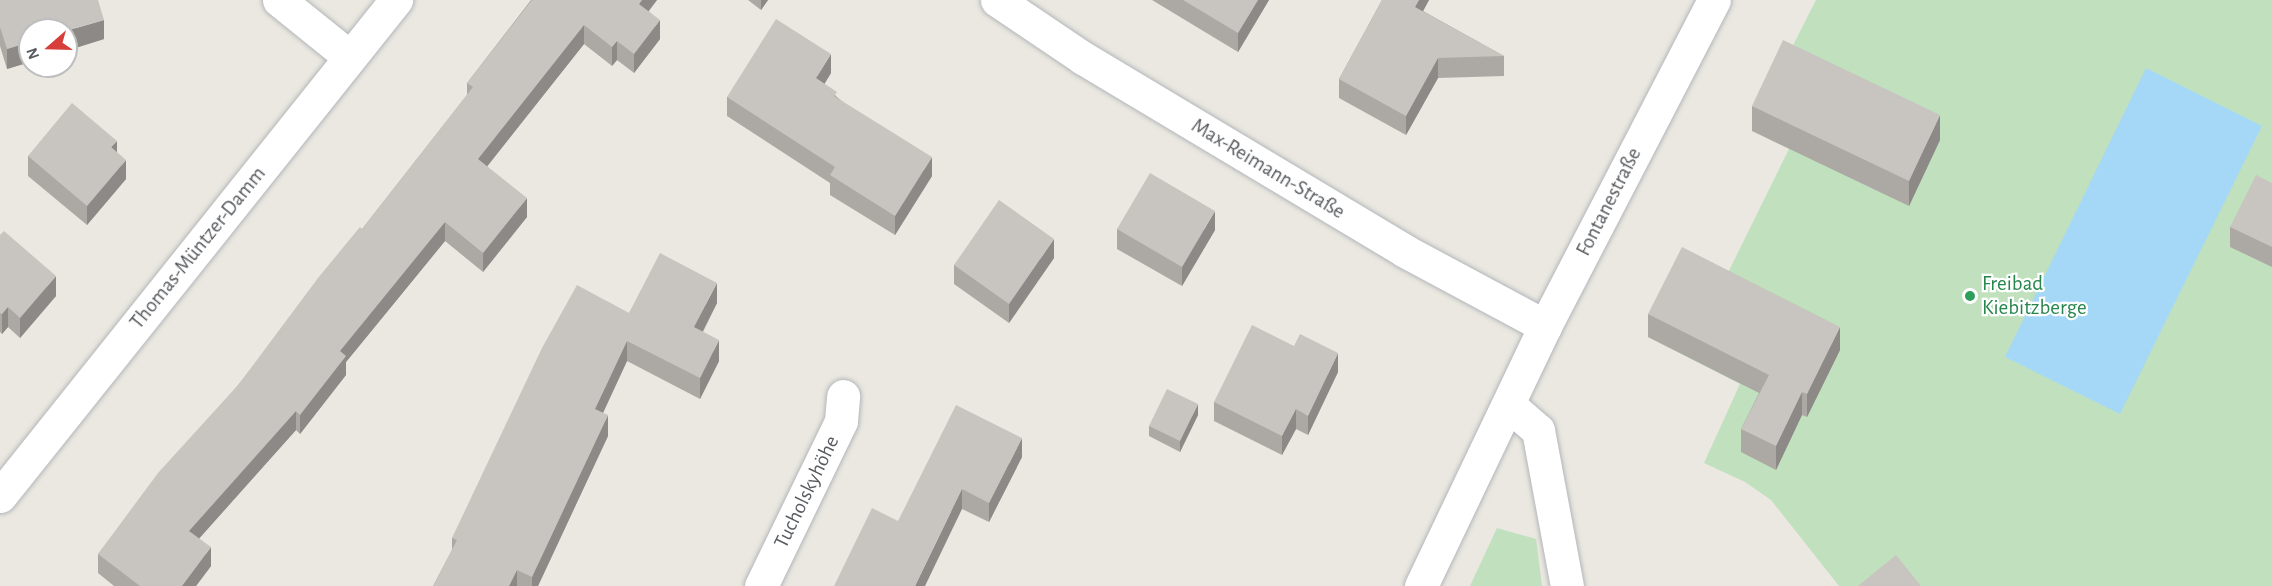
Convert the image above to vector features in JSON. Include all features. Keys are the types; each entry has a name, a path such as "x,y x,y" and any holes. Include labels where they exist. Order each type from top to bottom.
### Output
{"street":[{"path":"279,0 350,57"},
{"name":"Thomas-Müntzer-Damm","path":"0,496 396,0"},
{"name":"Max-Reimann-Straße","path":"997,0 1083,58 1405,252 1545,326"},
{"name":"Fontanestraße","path":"1421,586 1510,406 1545,326 1714,0"},
{"name":"Tucholskyhöhe","path":"761,586 841,421 843,396"},
{"path":"1510,406 1538,430 1568,586"}],"green space":[{"name":"Freibad Kiebitzberge","path":"1816,0 2272,0 2272,586 1839,586 1771,500 1745,482 1704,463 1740,384 1648,337 1720,289 1789,149 1783,65"},
{"path":"1497,528 1536,539 1542,586 1470,586"}],"water":[{"path":"2146,68 2262,126 2120,414 2005,357"}],"building":[{"path":"0,0 98,0 104,20 78,28 78,18 18,18 18,46 7,49 0,27"},
{"path":"532,0 642,0 639,4 660,20 634,54 617,41 612,47 584,25 478,159 527,198 483,253 445,222 340,351 346,356 300,415 296,411 189,531 211,547 182,586 140,586 98,554 158,473 239,384 318,278 360,227 362,229 473,87 467,83"},
{"path":"1183,0 1258,0 1238,33"},
{"path":"1382,0 1419,0 1415,7 1504,56 1438,58 1406,116 1339,79"},
{"path":"776,19 831,54 816,78 837,92 834,96 932,157 895,216 830,175 835,167 727,97"},
{"path":"1783,40 1940,115 1909,181 1752,106"},
{"path":"72,103 117,141 111,147 126,160 87,206 28,156"},
{"path":"1150,173 1215,211 1182,267 1117,229"},
{"path":"2256,175 2272,183 2272,247 2230,227"},
{"path":"999,200 1054,239 1009,304 954,265"},
{"path":"4,231 56,276 20,318 8,307 2,314 0,313 0,235"},
{"path":"1682,247 1840,327 1807,394 1802,392 1776,446 1741,429 1769,375 1648,314"},
{"path":"660,253 717,283 694,327 719,340 700,378 627,341 595,409 608,415 532,577 517,570 509,586 433,586 457,540 452,538 542,348 577,285 629,313"},
{"path":"1252,325 1294,346 1300,334 1338,353 1308,416 1296,409 1282,436 1214,402"},
{"path":"1167,389 1198,404 1180,441 1149,426"},
{"path":"956,405 1022,438 989,503 962,489 915,586 834,586 872,508 898,521"},
{"path":"1896,555 1921,586 1858,586"}],"place":[{"name":"Freibad Kiebitzberge","path":"1970,296"}]}
